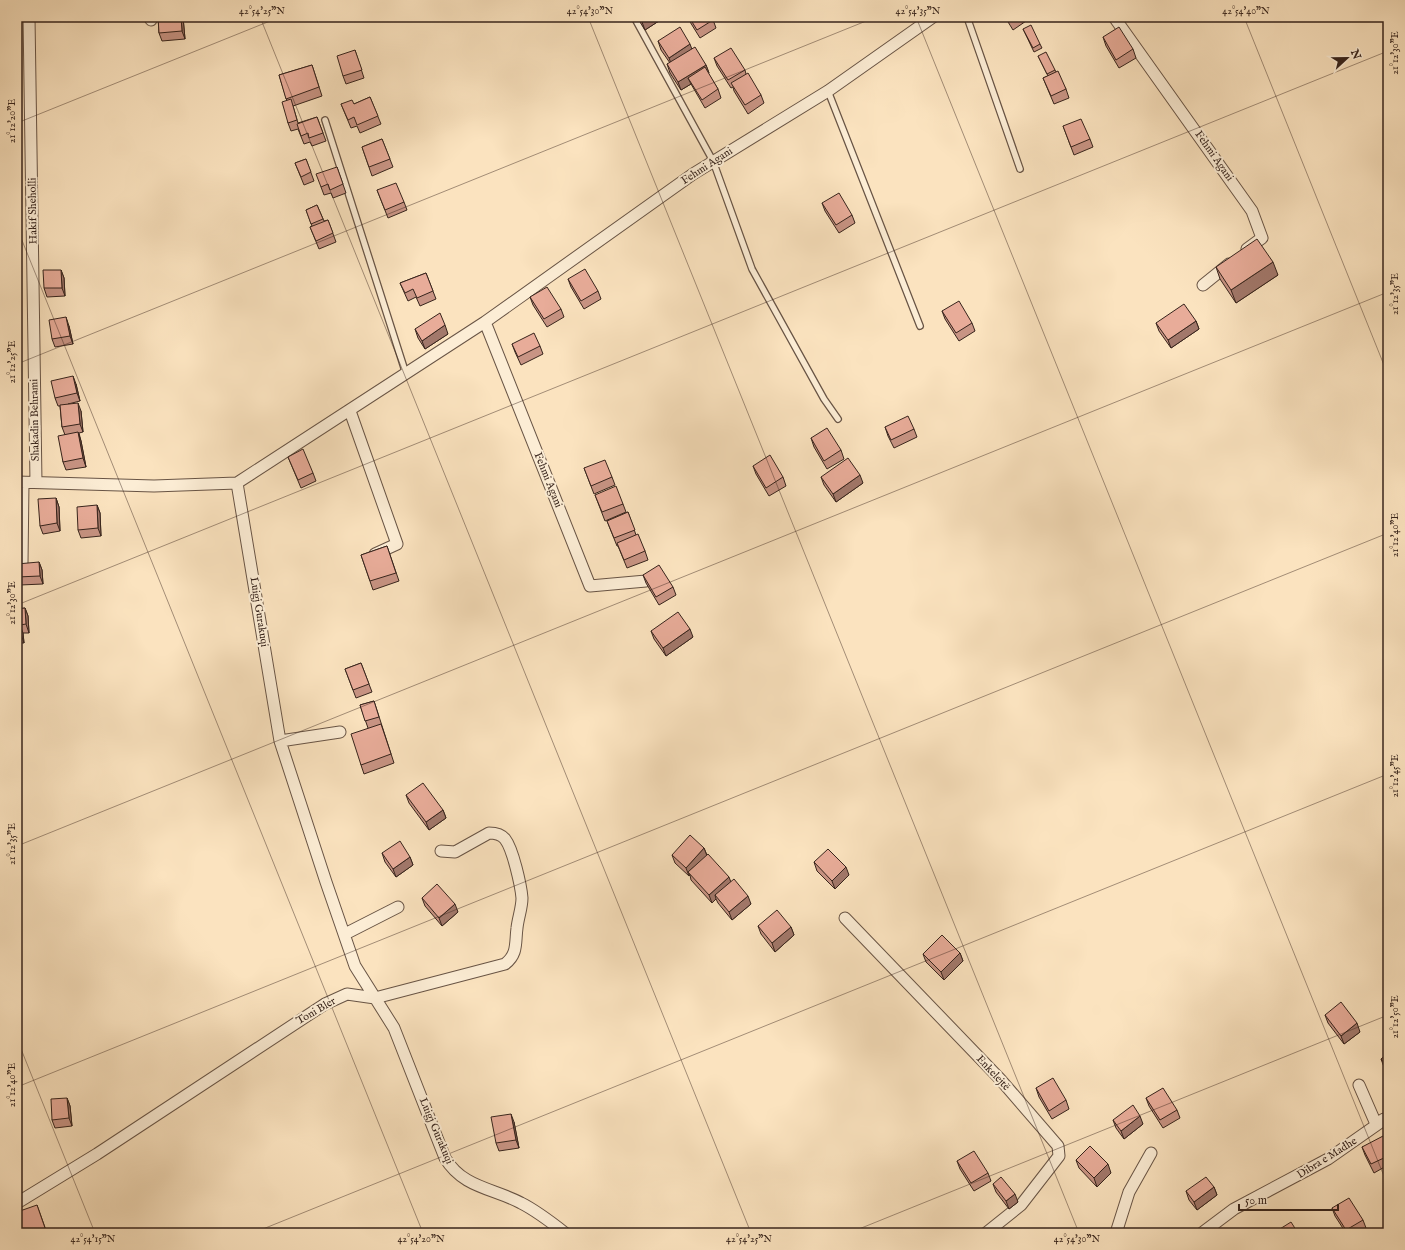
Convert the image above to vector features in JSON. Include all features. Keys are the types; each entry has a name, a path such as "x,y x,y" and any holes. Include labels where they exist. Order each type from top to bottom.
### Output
{"street":[{"name":"Hakif Sheholli","path":"29,17 33,262"},
{"name":"Fehmi Agani","path":"237,483 485,322 714,161 828,91 933,17"},
{"name":"Fehmi Agani","path":"1114,17 1252,211 1262,238 1203,284"},
{"name":"Shakadin Behrami","path":"33,262 36,482"},
{"name":"Fehmi Agani","path":"485,322 590,586 646,581"},
{"path":"350,410 397,544 366,558"},
{"path":"22,564 20,482 154,486 237,483"},
{"name":"Luigj Gurakuqi","path":"237,483 280,741 355,966 394,1028 445,1158 450,1166 464,1179 528,1206 565,1233"},
{"path":"280,741 340,732"},
{"name":"Toni Bler","path":"17,1203 97,1154 314,1010 347,994 375,998 499,967 510,960 514,955 522,900 521,890 505,839 498,834 489,833 455,852 441,851"},
{"path":"345,934 398,907"},
{"name":"Enkelejtë","path":"845,918 994,1074 1058,1146 1059,1156 1031,1194 1014,1212 986,1233"},
{"path":"347,994 358,983 361,976"},
{"name":"Dibra e Madhe","path":"1202,1233 1234,1209 1328,1159 1388,1117 1376,1124 1359,1085"},
{"path":"1116,1233 1130,1192 1151,1153"}],"lane":[{"path":"634,17 714,161 752,269 824,399 838,420"},
{"path":"967,17 1020,169"},
{"path":"828,91 920,326"},
{"path":"325,120 406,374"}],"building":[{"path":"158,17 181,17 182,31 159,33"},
{"path":"639,17 649,17 642,22"},
{"path":"689,17 712,17 713,20 697,30"},
{"path":"1007,17 1017,17 1010,21"},
{"path":"1031,25 1040,44 1033,48 1023,29"},
{"path":"680,27 690,44 669,58 658,41"},
{"path":"1119,27 1133,49 1116,60 1103,37"},
{"path":"695,47 706,65 678,82 667,64"},
{"path":"731,48 745,70 728,80 714,58"},
{"path":"355,50 362,70 343,76 337,56"},
{"path":"1046,52 1055,70 1047,74 1038,56"},
{"path":"312,65 319,87 286,99 279,75"},
{"path":"705,67 718,89 702,100 688,78"},
{"path":"1058,71 1066,89 1051,96 1043,78"},
{"path":"748,73 761,95 745,105 731,83"},
{"path":"370,97 378,116 357,125 354,117 348,120 341,104 352,100 354,104"},
{"path":"291,99 297,120 288,123 282,102"},
{"path":"317,117 323,133 309,138 308,133 301,136 297,124"},
{"path":"1081,119 1090,139 1071,147 1063,126"},
{"path":"382,139 390,159 369,167 362,147"},
{"path":"306,159 311,172 301,177 295,163"},
{"path":"337,167 343,184 330,190 328,184 321,187 316,174"},
{"path":"396,183 404,202 385,210 377,190"},
{"path":"839,193 852,215 836,225 822,203"},
{"path":"317,205 323,219 311,224 306,210"},
{"path":"328,220 333,233 316,241 310,227"},
{"path":"1257,239 1273,262 1231,290 1216,267"},
{"path":"585,269 598,291 581,301 568,279"},
{"path":"43,270 61,270 62,288 44,288"},
{"path":"426,273 433,291 417,298 413,289 405,293 400,283"},
{"path":"547,287 561,309 544,319 530,297"},
{"path":"959,301 972,323 956,333 942,311"},
{"path":"1184,304 1196,321 1168,340 1156,323"},
{"path":"440,313 445,325 422,341 415,329"},
{"path":"66,317 70,336 52,339 49,320"},
{"path":"534,333 540,346 518,357 512,344"},
{"path":"73,376 77,393 55,398 51,381"},
{"path":"78,403 80,424 62,427 60,405"},
{"path":"908,416 914,429 891,440 885,427"},
{"path":"827,428 841,450 824,461 811,438"},
{"path":"78,432 83,458 63,462 58,436"},
{"path":"303,449 313,473 298,480 288,457"},
{"path":"770,455 783,477 766,488 753,466"},
{"path":"848,458 860,475 833,494 821,477"},
{"path":"605,460 612,477 591,486 584,468"},
{"path":"616,486 623,504 602,512 595,495"},
{"path":"56,498 57,523 40,526 38,499"},
{"path":"97,505 98,528 78,530 77,507"},
{"path":"628,512 635,530 614,538 607,521"},
{"path":"638,534 645,551 624,560 617,543"},
{"path":"387,546 396,573 370,581 361,555"},
{"path":"39,562 40,576 17,577 17,564"},
{"path":"659,565 673,587 656,597 643,575"},
{"path":"25,608 26,624 20,625 21,634 17,635 17,609"},
{"path":"678,612 690,629 663,648 651,631"},
{"path":"361,663 369,684 353,690 345,669"},
{"path":"374,701 379,717 365,721 360,705"},
{"path":"381,724 391,754 361,765 351,734"},
{"path":"423,783 443,810 426,822 406,795"},
{"path":"690,835 704,848 686,868 672,855"},
{"path":"400,841 410,857 393,869 382,853"},
{"path":"828,849 846,867 832,881 814,862"},
{"path":"708,854 729,877 709,895 688,872"},
{"path":"734,879 748,896 729,912 715,895"},
{"path":"437,884 455,904 439,918 422,898"},
{"path":"777,910 791,927 772,943 758,926"},
{"path":"942,935 960,953 941,972 923,954"},
{"path":"1341,1002 1357,1023 1341,1036 1325,1015"},
{"path":"1388,1054 1388,1068 1381,1059"},
{"path":"1053,1078 1066,1100 1049,1111 1036,1088"},
{"path":"1163,1088 1177,1110 1160,1120 1146,1098"},
{"path":"67,1098 69,1118 52,1120 51,1099"},
{"path":"1133,1105 1140,1116 1121,1131 1113,1120"},
{"path":"511,1114 516,1140 496,1143 491,1117"},
{"path":"1385,1135 1388,1141 1388,1156 1371,1164 1362,1147"},
{"path":"1090,1146 1108,1164 1094,1178 1076,1160"},
{"path":"974,1151 988,1173 971,1183 957,1161"},
{"path":"1001,1177 1015,1194 1006,1201 993,1184"},
{"path":"1206,1177 1214,1187 1194,1202 1186,1191"},
{"path":"1349,1198 1363,1220 1346,1230 1332,1208"},
{"path":"37,1205 45,1228 35,1233 19,1233 17,1227 17,1212"},
{"path":"1291,1222 1298,1233 1275,1233 1275,1232"}]}
